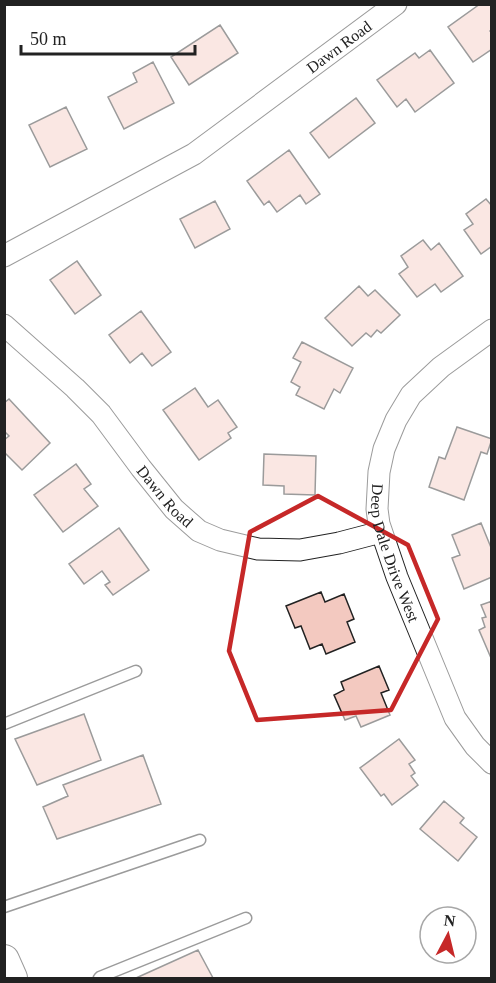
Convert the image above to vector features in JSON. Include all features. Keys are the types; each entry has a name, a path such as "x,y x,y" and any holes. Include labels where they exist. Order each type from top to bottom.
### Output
{"main road":[{"path":"4,960 12,978"}],"street":[{"name":"Dawn Road","path":"4,256 194,154 383,8"},
{"name":"Dawn Road","path":"4,325 101,414 174,509 199,531 220,540 258,549 300,550 381,532"},
{"name":"Deep Dale Drive West","path":"492,330 441,367 411,395 396,420 384,449 379,472 377,509 381,532 397,577 455,718 475,746 492,763"}],"lane":[{"path":"4,724 136,671"},
{"path":"4,907 200,840"},
{"path":"99,978 246,918"}],"highlighted area":[{"path":"318,496 408,545 438,619 391,710 257,720 229,651 250,532"}],"building":[{"path":"480,4 492,4 492,29 490,31 492,49 473,62 448,27"},
{"path":"220,25 238,53 189,85 171,57"},
{"path":"430,50 454,83 415,112 406,99 397,107 377,80 415,53 419,58"},
{"path":"153,62 174,103 124,129 108,97 137,82 133,73"},
{"path":"356,98 375,123 329,158 310,133"},
{"path":"66,107 87,149 50,167 29,125"},
{"path":"289,150 320,194 306,204 300,195 277,212 269,201 264,205 247,181"},
{"path":"486,199 492,206 492,246 481,254 464,230 473,224 466,214"},
{"path":"215,201 230,229 195,248 180,219"},
{"path":"423,240 431,250 439,243 463,276 441,292 435,284 417,297 399,274 408,267 401,256"},
{"path":"77,261 101,295 75,314 50,280"},
{"path":"359,286 368,296 375,290 400,315 381,333 377,330 371,337 366,333 352,346 325,318"},
{"path":"141,311 171,352 152,366 142,353 130,363 109,335"},
{"path":"302,342 353,368 340,393 334,389 324,409 296,395 300,387 291,382 301,362 293,358"},
{"path":"195,388 208,407 218,400 237,427 228,433 231,438 199,460 163,410"},
{"path":"9,399 50,443 22,470 4,452 4,440 9,436 4,431 4,403"},
{"path":"457,427 492,439 487,454 481,452 464,500 429,487 439,457 445,459"},
{"path":"264,454 316,456 315,495 284,494 284,486 263,485"},
{"path":"76,464 91,484 84,489 98,506 63,532 34,495"},
{"path":"481,523 492,550 492,577 464,589 452,558 460,555 452,535"},
{"path":"119,528 149,570 113,595 105,585 110,582 102,571 84,584 69,564"},
{"path":"321,592 325,602 344,594 354,619 347,622 355,642 326,654 322,644 310,649 301,626 295,628 286,606"},
{"path":"492,601 491,658 479,630 485,627 482,618 486,617 481,605"},
{"path":"379,666 389,690 381,693 390,715 361,727 356,716 345,720 334,695 344,690 341,682"},
{"path":"84,714 101,760 37,785 15,739"},
{"path":"399,739 415,760 409,764 415,773 411,776 418,785 392,805 384,794 381,796 360,768"},
{"path":"143,755 161,804 57,839 43,807 68,796 63,785"},
{"path":"444,801 464,818 460,823 477,837 458,861 420,829"},
{"path":"198,950 213,978 136,978"}]}
